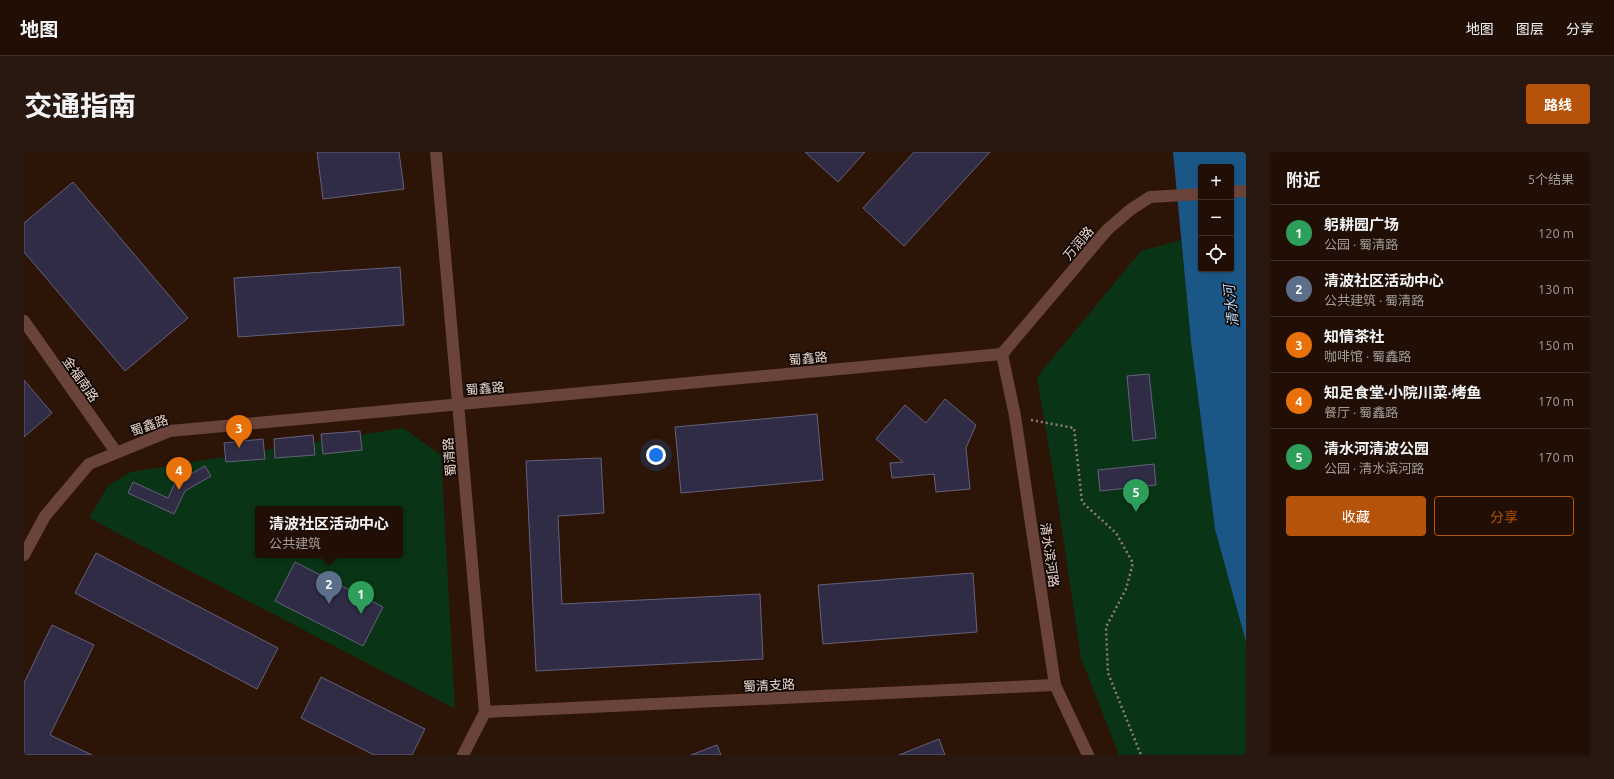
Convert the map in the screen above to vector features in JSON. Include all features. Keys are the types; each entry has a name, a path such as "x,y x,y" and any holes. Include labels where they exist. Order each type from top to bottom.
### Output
{"street":[{"name":"蜀清路","path":"436,152 485,712"},
{"path":"1234,192 1246,191"},
{"name":"万润路","path":"1002,354 1107,230 1130,210 1150,198 1198,194"},
{"name":"金福南路","path":"24,321 116,452"},
{"name":"蜀鑫路","path":"24,555 45,516 89,464 170,431 1002,354"},
{"name":"清水滨河路","path":"1002,354 1016,416 1055,685 1088,755"},
{"name":"蜀清支路","path":"485,712 1055,685"},
{"path":"463,755 485,712"}],"path":[{"path":"1016,416 1074,428 1082,502 1116,533 1133,563 1126,589 1106,627 1106,634 1108,673 1141,755"}],"green space":[{"path":"1181,240 1191,342 1215,529 1246,642 1246,755 1119,755 1081,658 1057,496 1037,377 1141,251"},
{"path":"403,428 441,455 455,709 89,518 108,486 131,472"}],"water":[{"name":"清水河","path":"1173,152 1246,152 1246,642 1215,529 1191,342"}],"building":[{"path":"317,152 399,152 404,189 323,199"},
{"path":"805,152 865,152 838,182"},
{"path":"914,152 990,152 904,246 863,208"},
{"path":"73,182 188,318 125,371 24,252 24,223"},
{"path":"400,267 404,325 238,337 234,278"},
{"path":"1149,374 1156,438 1133,441 1127,376"},
{"path":"24,380 52,413 24,437"},
{"path":"945,399 976,425 966,448 970,489 936,492 934,474 892,478 890,463 903,462 876,439 905,405 926,423"},
{"path":"817,414 823,480 681,493 675,427"},
{"path":"360,431 362,450 323,454 321,434"},
{"path":"313,435 315,455 275,458 274,439"},
{"path":"263,439 265,459 226,462 224,443"},
{"path":"601,458 604,513 558,516 562,604 760,594 763,659 536,671 526,461"},
{"path":"1154,464 1156,485 1100,491 1098,470"},
{"path":"205,466 211,476 185,491 174,514 128,493 133,482 168,498 175,483"},
{"path":"96,553 278,648 257,689 75,593"},
{"path":"295,562 383,607 363,646 275,601"},
{"path":"973,573 977,632 823,644 818,585"},
{"path":"52,625 94,645 50,735 92,755 24,755 24,683"},
{"path":"321,677 425,729 412,755 374,755 301,718"},
{"path":"939,739 945,755 899,755"},
{"path":"717,745 721,755 691,755"}],"place":[{"name":"知情茶社","path":"239,448"},
{"name":"知足食堂·小院川菜·烤鱼","path":"179,490"},
{"name":"清水河清波公园","path":"1136,512"},
{"name":"清波社区活动中心","path":"329,604"},
{"name":"躬耕园广场","path":"361,614"}]}
